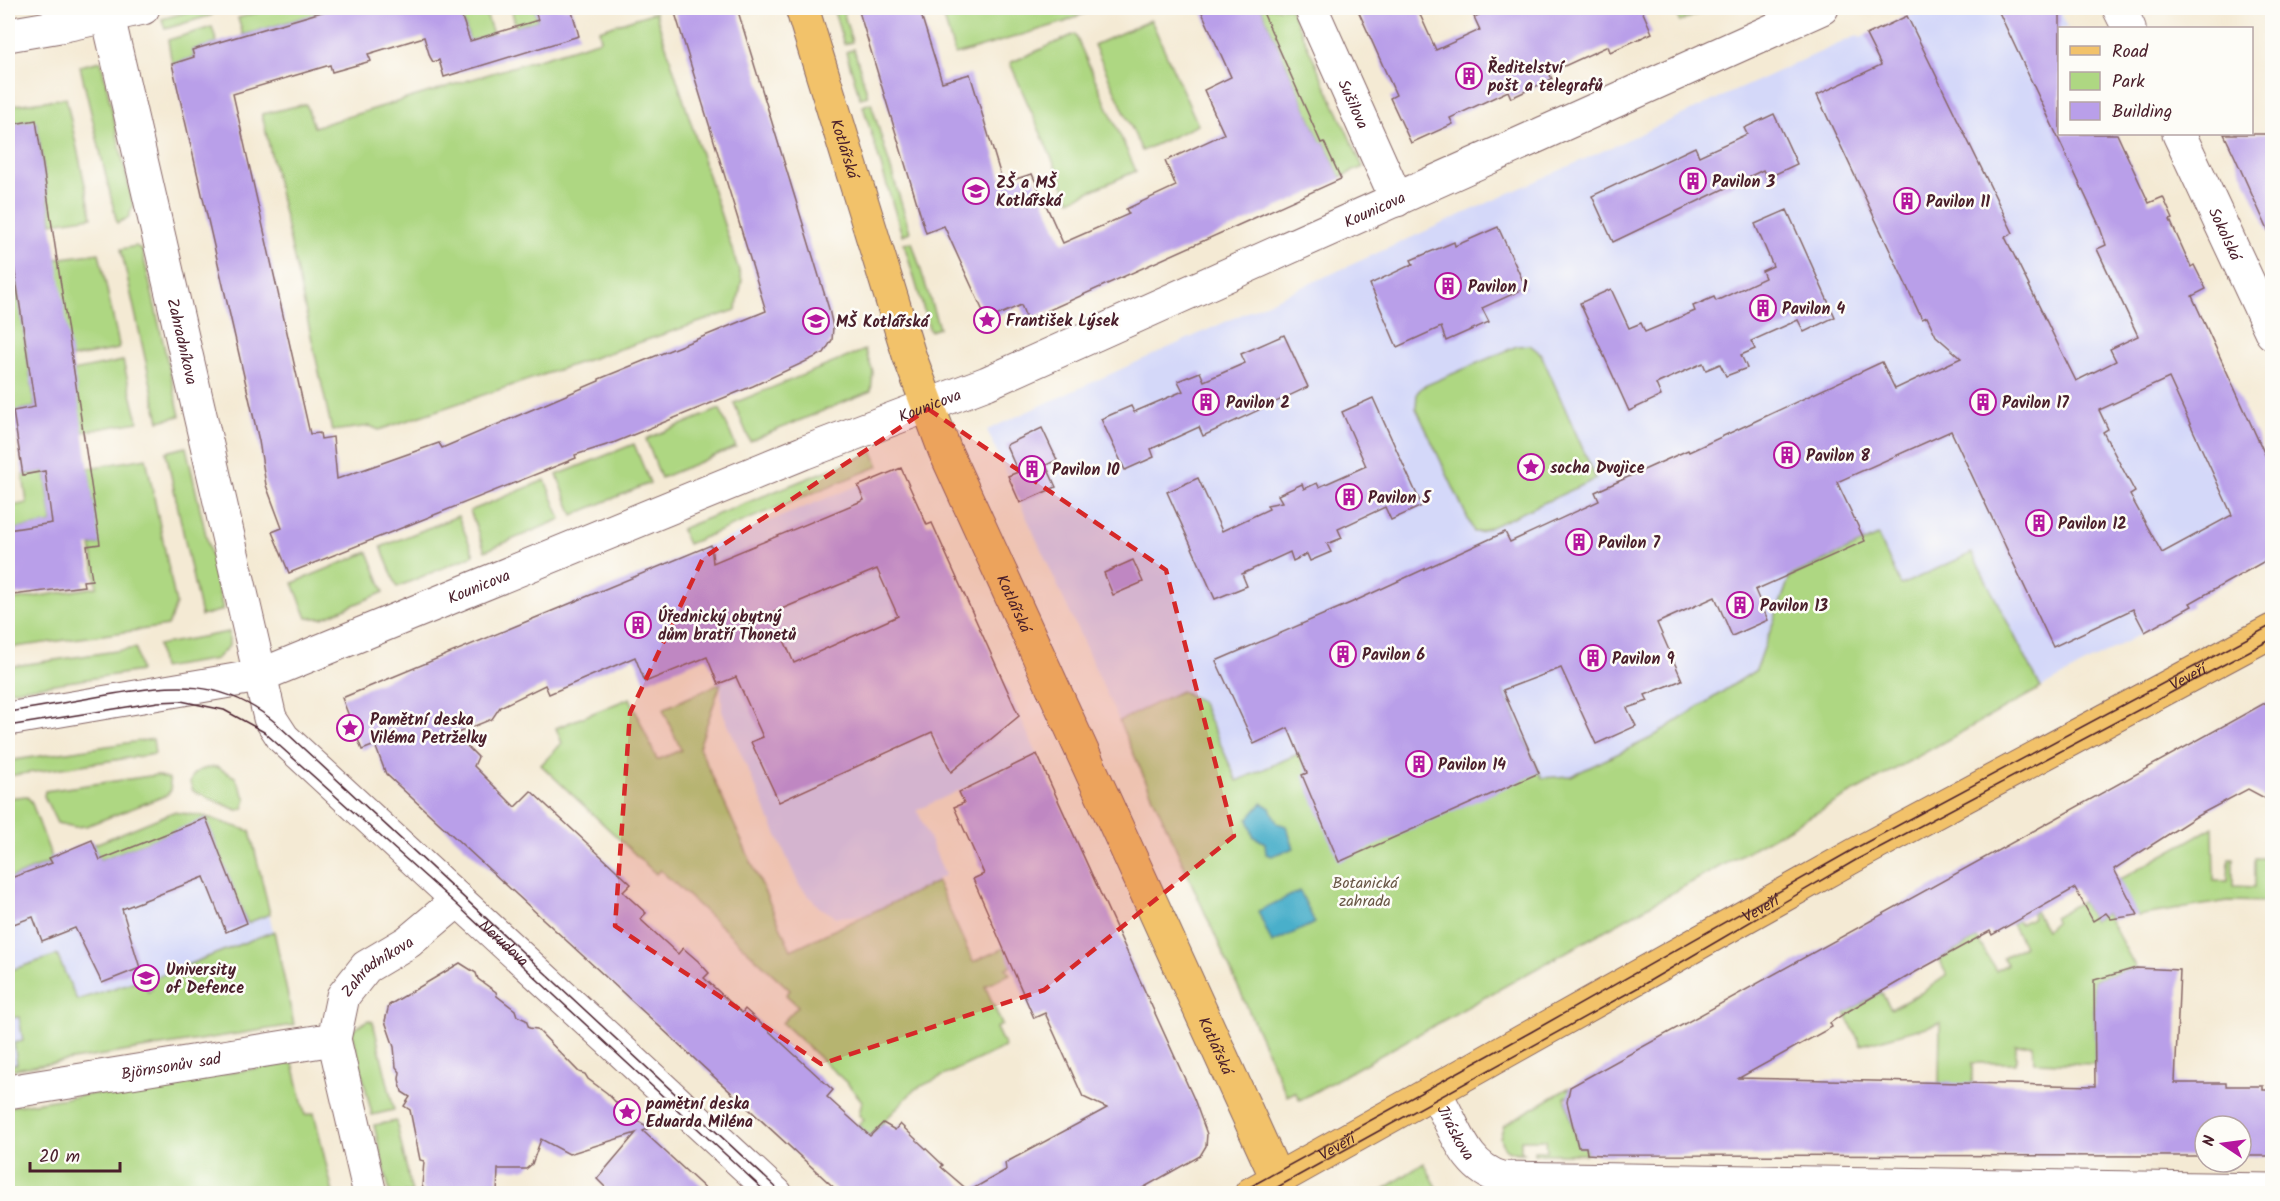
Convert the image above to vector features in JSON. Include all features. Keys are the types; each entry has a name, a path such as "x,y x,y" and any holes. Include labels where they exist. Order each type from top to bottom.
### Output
{"main road":[{"name":"Kotlářská","path":"802,8 909,355 927,406 1269,1189"},
{"name":"Veveří","path":"1269,1189 1434,1092 1855,855 2272,631"}],"street":[{"path":"8,35 107,12 143,8"},
{"name":"Sušilova","path":"1311,8 1397,200"},
{"name":"Kounicova","path":"8,719 259,676 802,453 987,383 1822,8"},
{"path":"2119,8 2128,27"},
{"name":"Zahradníkova","path":"107,12 259,676"},
{"name":"Sokolská","path":"2179,135 2272,333"},
{"name":"Nerudova","path":"259,676 270,718 283,738 776,1194"},
{"name":"Zahradníkova","path":"370,1194 334,1039 343,996 366,967 408,942 458,900"},
{"name":"Björnsonův sad","path":"8,1092 334,1039"},
{"name":"Jiráskova","path":"1434,1092 1472,1162 1486,1173 1502,1178 2272,1190"}],"highlighted area":[{"path":"928,409 1166,570 1234,836 1044,990 821,1064 615,926 630,713 703,558"}],"shaded area":[{"path":"1926,8 2062,8 2064,11 2061,13 2068,27 2058,27 2058,135 2117,135 2149,203 2163,197 2190,265 2195,268 2206,289 2192,296 2272,472 2272,561 2264,566 2259,564 2190,602 2192,606 2041,688 1972,553 1901,586 1878,536 1790,576 1756,670 1651,738 1571,776 1542,778 1493,668 1237,782 1201,701 1181,691 1119,721 987,430 1858,35 1860,38"},
{"path":"901,468 927,525 932,523 1037,754 917,810 945,875 936,880 937,882 870,914 837,917 819,907 799,885 722,711 721,683 674,560"},
{"name":"University of Defence","path":"206,818 218,847 251,833 294,1025 8,1070 8,879 53,861"}],"green space":[{"path":"201,8 210,8 212,15 165,29 162,19"},
{"path":"273,8 335,8 243,35 238,18"},
{"path":"459,8 484,8 493,34 470,41"},
{"path":"511,8 534,8 538,20 516,27"},
{"path":"833,8 842,8 852,42 844,44"},
{"path":"941,8 1096,8 1065,22 955,55"},
{"path":"1261,8 1290,8 1363,167 1340,177 1324,142 1321,143"},
{"path":"1673,8 1710,8 1680,22"},
{"path":"655,12 742,280 736,310 379,430 370,426 332,431 262,114 306,104 314,127 601,40 599,30"},
{"path":"1151,20 1198,125 1142,151 1094,45"},
{"path":"212,27 217,43 192,50 194,57 172,64 168,40"},
{"path":"1075,34 1136,171 1070,200 1010,63"},
{"path":"854,49 868,96 860,98 846,52"},
{"path":"101,61 133,206 128,218 117,223 80,66"},
{"path":"66,98 92,217 52,223 36,121 8,125 8,106"},
{"path":"871,103 910,232 902,235 863,106"},
{"path":"912,242 939,328 930,331 904,244"},
{"path":"136,246 142,250 180,416 159,421 121,249"},
{"path":"99,253 118,349 71,358 55,259"},
{"path":"14,265 35,407 8,412 8,266"},
{"path":"1530,345 1541,354 1596,479 1480,532 1474,532 1416,408 1417,393 1422,387 1517,346"},
{"path":"865,350 873,372 871,391 750,441 734,403"},
{"path":"123,361 138,422 82,432 73,371"},
{"path":"720,409 736,447 661,478 646,439"},
{"path":"634,444 650,483 573,515 557,475"},
{"path":"186,447 223,610 201,616 166,452"},
{"path":"873,452 879,466 688,544 681,529"},
{"path":"146,458 176,604 168,626 8,648 8,601 97,587 91,546 99,544 88,468"},
{"path":"45,471 52,523 8,530 8,507 27,503 23,475"},
{"path":"545,480 561,519 485,551 470,511"},
{"path":"458,516 474,555 397,587 381,547"},
{"name":"Botanická zahrada","path":"1878,536 1901,585 1972,553 2041,688 1300,1100 1295,1092 1287,1096 1119,721 1181,691 1201,701 1237,781 1493,668 1542,778 1571,776 1651,738 1756,670 1790,576"},
{"path":"368,552 384,592 323,618 307,618 293,583"},
{"path":"229,632 229,646 216,659 162,668 158,645"},
{"path":"136,648 140,671 8,691 8,667"},
{"path":"721,683 699,747 791,950 937,882 973,962 1020,941 1011,966 1006,968 1010,974 985,986 1002,1025 996,1028 1005,1047 915,1089 870,1136 858,1125 864,1120 859,1115 862,1101 848,1084 782,1023 798,1006 786,995 790,990 660,870 656,874 541,765 562,743 556,728 630,698 657,760 681,750 663,709"},
{"path":"153,739 155,754 8,776 8,761"},
{"path":"217,767 235,777 246,799 243,809 237,810 193,791 190,783 197,772"},
{"path":"157,775 169,779 171,790 167,795 86,826 75,827 57,823 44,796 45,791"},
{"path":"26,796 31,801 53,861 8,879 8,798"},
{"path":"173,812 203,816 250,831 270,914 247,923 206,819 100,860 93,845"},
{"path":"2213,827 2214,881 2228,881 2229,858 2233,858 2233,886 2255,887 2255,858 2272,858 2272,902 2228,901 2137,916 2119,880"},
{"path":"2082,901 2093,921 2106,913 2136,968 2094,980 2095,1064 2034,1062 2033,1045 2016,1045 2016,1063 1972,1063 1972,1085 1939,1083 1940,1023 1861,1045 1845,1013 1881,992 1891,1009 1921,993 1947,975 1939,960 1977,938 1996,971 2007,964 2003,958 2024,946 2012,924 2017,920 2020,924 2033,917 2032,913 2035,911 2046,930 2056,921 2054,917"},
{"path":"274,931 294,1025 8,1070 8,1065 17,1064 14,1043 23,1041 19,1017 9,1018 8,971 57,955 77,1000 142,979 148,992 152,989 149,980"},
{"path":"368,1020 373,1022 394,1110 372,1115 352,1031"},
{"path":"293,1063 305,1115 314,1113 333,1193 8,1194 8,1107"},
{"path":"1570,1087 1572,1095 1565,1097 1578,1147 1586,1147 1587,1154 1534,1154 1534,1151 1547,1151 1546,1140 1521,1140 1521,1151 1524,1153 1512,1152 1505,1148 1500,1137 1504,1125"},
{"path":"396,1121 412,1193 390,1193 374,1125"},
{"path":"1424,1163 1440,1193 1378,1193"}],"water":[{"path":"1262,803 1270,808 1277,823 1286,826 1294,848 1272,856 1266,854 1265,843 1253,836 1248,819"},
{"path":"1300,891 1315,923 1272,943 1258,911"}],"building":[{"path":"335,8 459,8 470,41 538,20 534,8 571,8 579,36 444,77 439,60 433,62 430,57 424,37 368,54 371,61 332,72 330,65 233,94 310,434 320,433 321,439 333,437 337,479 439,443 442,448 599,381 599,379 766,311 675,13 690,8 737,8 829,309 833,327 832,340 824,353 753,386 613,443 575,455 576,458 289,573 272,532 282,528 266,485 259,441 172,64 194,57 192,50"},
{"path":"858,8 919,8 942,82 970,74 1003,183 1032,174 1063,243 1129,214 1126,209 1176,186 1165,161 1224,134 1204,90 1231,77 1200,8 1261,8 1321,143 1324,142 1341,179 1027,320 1021,305 987,320 944,226 926,233"},
{"name":"Ředitelství pošt a telegrafů","path":"1357,8 1417,8 1436,50 1480,30 1474,17 1495,8 1641,8 1652,33 1610,52 1608,46 1549,73 1552,79 1511,98 1508,91 1450,118 1453,124 1411,143 1390,98 1396,95"},
{"path":"1997,8 2060,8 2058,135 2117,135 2149,203 2163,197 2173,219 2170,220 2191,267 2194,265 2206,289 2192,296 2272,470 2272,557 2190,603 2192,606 2145,632 2133,609 2053,647 1951,431 1837,482 1865,541 1755,590 1768,620 1732,636 1715,597 1657,623 1682,680 1645,695 1648,701 1627,708 1636,726 1596,744 1561,668 1503,690 1539,773 1339,862 1302,775 1307,773 1288,728 1254,744 1216,661 1355,601 1505,532 1510,542 1599,501 1595,492 1688,450 1689,452 1882,362 1895,389 1961,358 1936,336 1927,317 1922,319 1817,95 1881,65 1866,35 1907,16 2013,233 2005,237 2076,381 2116,361 2110,349 2138,336 2097,249 2106,245 2099,225","holes":["2169,378 2232,515 2162,553 2130,495 2135,492 2103,432 2108,429 2099,410"]},
{"name":"Pavilon 3","path":"1774,114 1797,164 1767,178 1763,170 1613,242 1592,196 1695,147 1699,156 1747,134 1744,128"},
{"path":"36,120 100,544 87,546 92,580 83,581 84,586 13,595 13,592 8,593 8,530 52,523 45,471 23,475 13,411 35,407 8,226 8,125"},
{"path":"2272,134 2272,239 2224,135"},
{"name":"Pavilon 4","path":"1787,210 1835,317 1804,332 1798,320 1751,341 1755,349 1741,355 1747,368 1726,376 1720,364 1706,370 1703,363 1656,384 1661,396 1629,411 1580,303 1611,289 1629,328 1641,323 1645,332 1695,311 1693,306 1714,297 1716,301 1765,278 1762,271 1773,266 1755,224"},
{"name":"Pavilon 1","path":"1498,227 1526,288 1482,308 1489,322 1446,341 1441,327 1397,347 1370,284 1413,264 1411,260 1454,242 1455,246"},
{"name":"Pavilon 2","path":"1284,335 1308,387 1203,436 1199,427 1151,449 1154,457 1125,470 1101,419 1131,406 1134,412 1183,391 1178,381 1200,372 1204,381 1245,363 1241,354"},
{"name":"Pavilon 5","path":"1373,398 1422,506 1391,520 1385,507 1338,529 1342,538 1327,544 1331,552 1310,561 1307,554 1293,561 1290,552 1242,574 1247,586 1215,599 1167,492 1198,478 1222,531 1269,509 1267,505 1282,502 1278,495 1302,484 1304,489 1317,483 1319,487 1366,466 1342,412"},
{"name":"Pavilon 10","path":"1042,428 1057,460 1046,465 1056,487 1020,503 1008,476 1018,472 1006,445"},
{"path":"901,468 927,525 932,523 1019,716 951,772 932,732 779,802 751,742 763,737 736,677 718,684 707,657 645,682 635,657 549,694 545,685 500,707 492,719 455,734 478,757 474,766 515,807 531,791 631,884 623,892 646,913 640,919 678,954 683,948 698,961 709,973 704,978 742,1013 745,1009 833,1090 827,1097 870,1136 883,1123 895,1130 900,1124 943,1165 941,1167 969,1191 1006,1170 1005,1163 1107,1108 1083,1097 1045,1013 1034,1018 973,879 984,874 954,807 964,803 959,792 1037,754 1194,1099 1207,1134 1206,1146 1200,1156 1132,1194 841,1194 386,774 375,745 362,750 342,698 711,545 713,563 864,500 858,486","holes":["877,569 898,616 794,663 772,613"]},
{"path":"1133,560 1143,582 1113,595 1104,573"},
{"path":"2272,699 2272,802 2248,789 2197,816 2114,869 2138,915 2111,919 2106,913 2093,921 2075,888 1992,935 1990,931 1912,974 1845,1013 1830,1023 1832,1027 1739,1078 2095,1086 2094,980 2136,968 2180,970 2175,1083 2226,1083 2226,1086 2263,1086 2263,1090 2272,1090 2272,1156 2253,1156 2253,1114 2193,1114 2193,1156 1587,1154 1586,1147 1578,1147 1567,1102 1570,1087"},
{"path":"206,818 247,923 226,932 204,877 122,909 140,968 102,983 75,928 42,941 33,917 8,926 8,879 52,863 49,858 92,840 100,860"},
{"path":"460,963 476,973 478,979 515,1010 517,1016 526,1020 529,1028 537,1029 579,1072 585,1074 588,1079 607,1093 629,1116 650,1128 643,1131 711,1194 612,1194 597,1179 636,1133 569,1154 541,1139 532,1164 526,1169 498,1169 497,1194 427,1194 422,1186 424,1161 420,1160 410,1110 404,1106 410,1097 402,1092 400,1072 396,1067 394,1047 385,1021 389,1005"}],"tram line":[{"path":"1237,1194 1531,1032 1854,849 2272,625"},
{"path":"1265,1194 1639,987 1856,860 2272,639"},
{"path":"8,712 131,691 175,687 216,691 256,708 276,723 783,1194"},
{"path":"8,726 158,702 181,701 224,710 264,732 455,903 768,1194"}],"place":[{"name":"Ředitelství pošt a telegrafů","path":"1469,76"},
{"name":"Pavilon 3","path":"1693,181"},
{"name":"ZŠ a MŠ Kotlářská","path":"976,191"},
{"name":"Pavilon 11","path":"1907,201"},
{"name":"Pavilon 1","path":"1448,286"},
{"name":"Pavilon 4","path":"1763,308"},
{"name":"František Lýsek","path":"987,320"},
{"name":"MŠ Kotlářská","path":"816,321"},
{"name":"Pavilon 2","path":"1206,402"},
{"name":"Pavilon 17","path":"1983,402"},
{"name":"Pavilon 8","path":"1787,455"},
{"name":"socha Dvojice","path":"1531,467"},
{"name":"Pavilon 10","path":"1032,469"},
{"name":"Pavilon 5","path":"1349,497"},
{"name":"Pavilon 12","path":"2039,523"},
{"name":"Pavilon 7","path":"1579,542"},
{"name":"Pavilon 13","path":"1740,605"},
{"name":"Úřednický obytný dům bratří Thonetů","path":"638,625"},
{"name":"Pavilon 6","path":"1343,654"},
{"name":"Pavilon 9","path":"1593,658"},
{"name":"Pamětní deska Viléma Petrželky","path":"350,728"},
{"name":"Pavilon 14","path":"1419,764"},
{"name":"University of Defence","path":"146,978"},
{"name":"pamětní deska Eduarda Miléna","path":"627,1112"}]}
